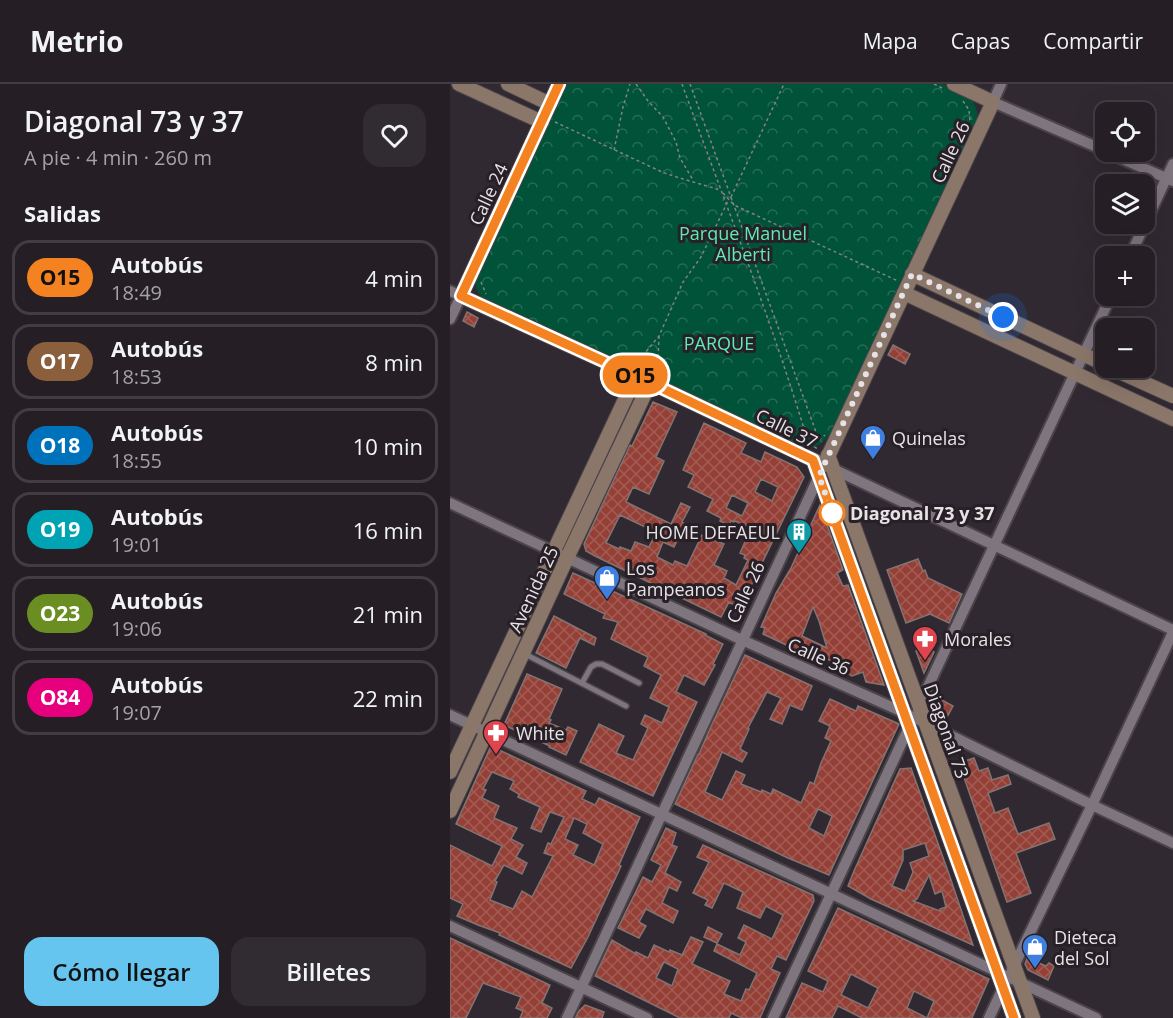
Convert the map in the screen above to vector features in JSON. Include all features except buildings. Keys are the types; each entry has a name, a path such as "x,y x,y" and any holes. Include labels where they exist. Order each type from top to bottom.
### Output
{"main road":[{"path":"459,84 547,121"},
{"path":"508,84 550,104"},
{"name":"Calle 24","path":"455,293 547,121 550,104 559,84"},
{"path":"954,91 993,102"},
{"name":"Calle 26","path":"824,465 901,287 912,274 993,102"},
{"path":"912,274 1095,360"},
{"path":"901,287 1173,419"},
{"name":"Calle 37","path":"455,293 636,376 656,381 824,465"},
{"name":"Avenida 25","path":"450,772 636,376"},
{"path":"1134,378 1173,396"},
{"name":"Avenida 25","path":"450,811 567,558 656,381"},
{"name":"Diagonal 73","path":"824,465 1009,976 1033,1018"},
{"name":"Diagonal 73","path":"1009,976 1014,1018"}],"street":[{"name":"Calle 26","path":"993,102 1001,84"},
{"path":"993,102 1095,146"},
{"path":"1131,162 1170,179"},
{"path":"1135,246 1170,179 1173,164"},
{"name":"Calle 24","path":"450,319 455,293"},
{"path":"773,1018 1106,306"},
{"name":"Calle 26","path":"567,1018 824,465"},
{"name":"Calle 37","path":"824,465 1173,631"},
{"name":"Calle 36","path":"450,503 742,640 915,717 1173,843"},
{"path":"989,1018 1173,631"},
{"path":"450,715 1096,1018"},
{"path":"450,926 647,1018"}],"lane":[{"path":"524,653 626,706"},
{"path":"582,683 591,667 596,664 602,664 639,683"}],"path":[{"path":"614,150 630,84"},
{"path":"636,84 648,102 663,117 676,142 680,158 694,182"},
{"path":"682,84 781,356 808,444"},
{"path":"690,84 816,432 822,439"},
{"path":"628,363 645,353 659,336 683,282 701,257 731,197 784,84"},
{"path":"934,84 954,91 967,105 970,124"},
{"path":"689,102 696,99"},
{"path":"547,121 670,175 721,191 734,205 901,287"},
{"path":"707,153 714,151"},
{"path":"744,253 750,251"},
{"path":"481,276 482,287 489,297"},
{"path":"762,304 769,301"},
{"path":"656,381 659,336"},
{"path":"781,356 788,354"},
{"path":"802,443 808,444 822,439 827,433"}],"green space":[{"name":"Parque Manuel Alberti","path":"566,84 942,84 966,96 975,105 977,121 974,131 833,430 817,446 795,445 486,301 479,294 475,278"}],"bus line":[{"name":"O15","path":"559,84 461,296 813,460 1014,1018"}],"place":[{"name":"Quinelas","path":"873,461"},
{"name":"Diagonal 73 y 37","path":"832,513"},
{"name":"HOME DEFAEUL","path":"799,555"},
{"name":"Los Pampeanos","path":"607,601"},
{"name":"Morales","path":"925,662"},
{"name":"White","path":"496,756"},
{"name":"Dieteca del Sol","path":"1035,970"}],"route":[{"path":"832,513 819,476 912,274 1003,317"}],"park label":[{"name":"PARQUE","path":"719,343"}]}
